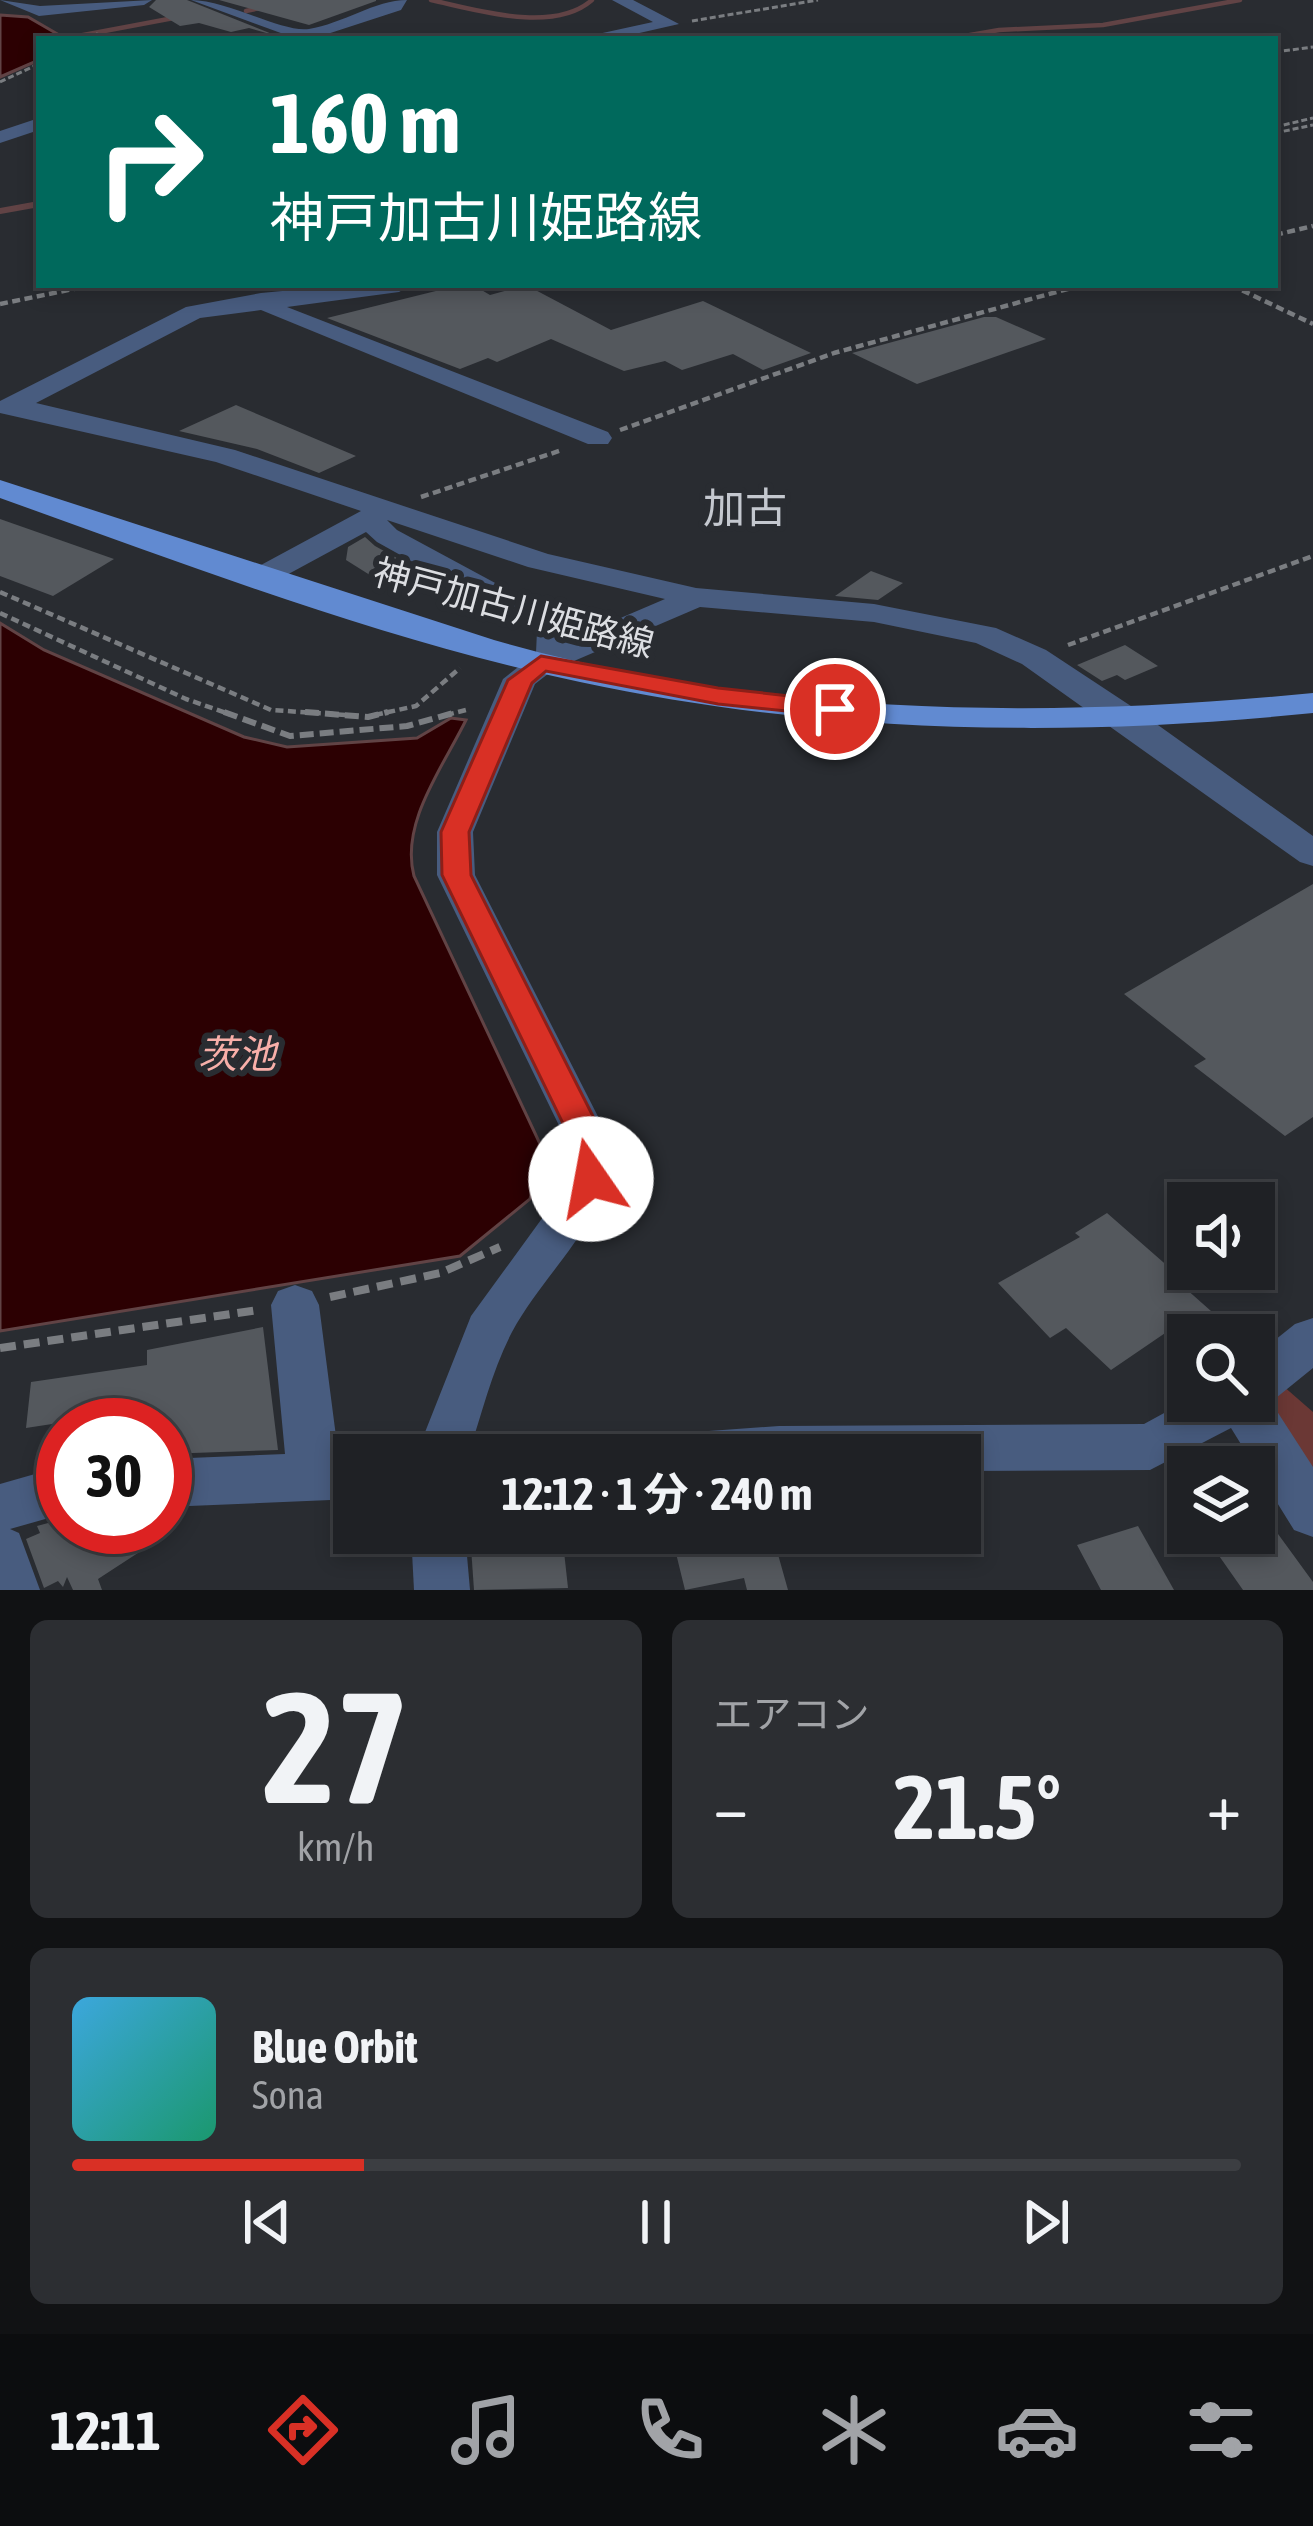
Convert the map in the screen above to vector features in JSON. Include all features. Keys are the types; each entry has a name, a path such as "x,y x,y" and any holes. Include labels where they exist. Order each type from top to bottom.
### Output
{"main road":[{"name":"神戸加古川姫路線","path":"0,488 538,668 718,696 874,713 1126,717 1218,714 1313,703"}],"street":[{"path":"6,0 39,11 142,7"},
{"path":"200,0 297,36"},
{"path":"303,36 395,7 399,0"},
{"path":"620,0 671,24"},
{"path":"601,36 671,24"},
{"path":"0,137 36,125"},
{"path":"7,408 194,311 352,288"},
{"path":"261,300 279,312 598,438"},
{"path":"7,408 206,451 377,514 539,561 696,597 950,626 1034,657 1126,717 1313,854"},
{"path":"259,578 377,514"},
{"path":"377,514 387,536 553,627 538,668 455,832 456,875 591,1146 591,1179 576,1210 495,1318 450,1434"},
{"path":"538,668 696,597"},
{"path":"295,1305 333,1471"},
{"path":"1275,1369 1313,1339"},
{"path":"981,1448 1150,1447 1195,1422"},
{"path":"1255,1422 1313,1513"},
{"path":"192,1482 333,1475"},
{"path":"0,1508 36,1498"},
{"path":"0,1551 12,1590"},
{"path":"439,1554 442,1590"}],"path":[{"path":"671,24 818,0"},
{"path":"96,34 105,36"},
{"path":"1278,52 1313,47"},
{"path":"0,82 36,65"},
{"path":"1278,129 1313,121"},
{"path":"1278,235 1313,226"},
{"path":"0,304 78,288"},
{"path":"377,514 835,353 1071,288"},
{"path":"1237,288 1313,324"},
{"path":"1034,657 1313,556"},
{"path":"0,592 271,710 368,717 416,706 483,646"},
{"path":"0,613 186,699 290,736 407,726 470,709 538,668"},
{"path":"470,709 472,728"},
{"path":"0,1348 295,1305 473,1263 514,1236"}],"shaded area":[{"path":"1282,1385 1313,1412 1313,1491 1268,1422 1275,1422 1275,1390"}],"water":[{"path":"0,15 28,17 61,36 36,36 36,61 0,77"},
{"name":"茨池","path":"0,623 44,650 244,737 287,747 417,738 451,718 466,720 426,796 411,856 414,876 541,1146 530,1199 460,1256 0,1331"}],"building":[{"path":"156,0 187,0 277,36 249,28 231,32 199,23 180,26 149,7"},
{"path":"219,0 376,0 376,1 309,25"},
{"path":"448,288 478,288 490,295 532,288 611,330 703,301 811,353 763,370 733,354 682,370 665,361 624,371 551,339 497,362 488,358 460,369 327,318"},
{"path":"996,317 1046,339 917,384 852,353"},
{"path":"236,405 356,456 319,473 257,449 179,431"},
{"path":"0,519 114,559 53,596 0,576"},
{"path":"365,537 415,568 381,582 346,560 348,547"},
{"path":"871,571 903,583 878,600 835,596"},
{"path":"1125,645 1158,666 1125,680 1117,675 1102,681 1077,665"},
{"path":"1313,884 1313,1117 1285,1136 1194,1066 1206,1059 1124,994"},
{"path":"1107,1213 1167,1266 1167,1290 1187,1290 1214,1314 1167,1314 1167,1332 1111,1370 1066,1328 1050,1338 998,1283 1080,1237 1075,1233"},
{"path":"263,1327 278,1450 192,1453 192,1398 36,1398 36,1426 26,1428 31,1382 147,1365 147,1350"},
{"path":"1138,1526 1174,1590 1101,1590 1077,1545"},
{"path":"1275,1530 1313,1582 1313,1590 1243,1590 1218,1554 1275,1554"},
{"path":"36,1535 36,1554 136,1554 98,1579 102,1590 73,1590 67,1577 63,1587 58,1581 44,1588 26,1539"},
{"path":"471,1554 564,1554 568,1588 474,1590"},
{"path":"676,1554 778,1554 788,1590 747,1590 744,1578 685,1590"}],"waterway":[{"path":"431,0 536,18 576,10 592,0"},
{"path":"964,36 1103,25 1240,0"},
{"path":"246,11 265,7"},
{"path":"78,36 179,17"},
{"path":"0,211 36,205"}],"district":[{"name":"加古","path":"745,508"}],"route":[{"path":"591,1179 591,1146 456,875 455,832 520,680 541,663 718,696 835,709"}]}
